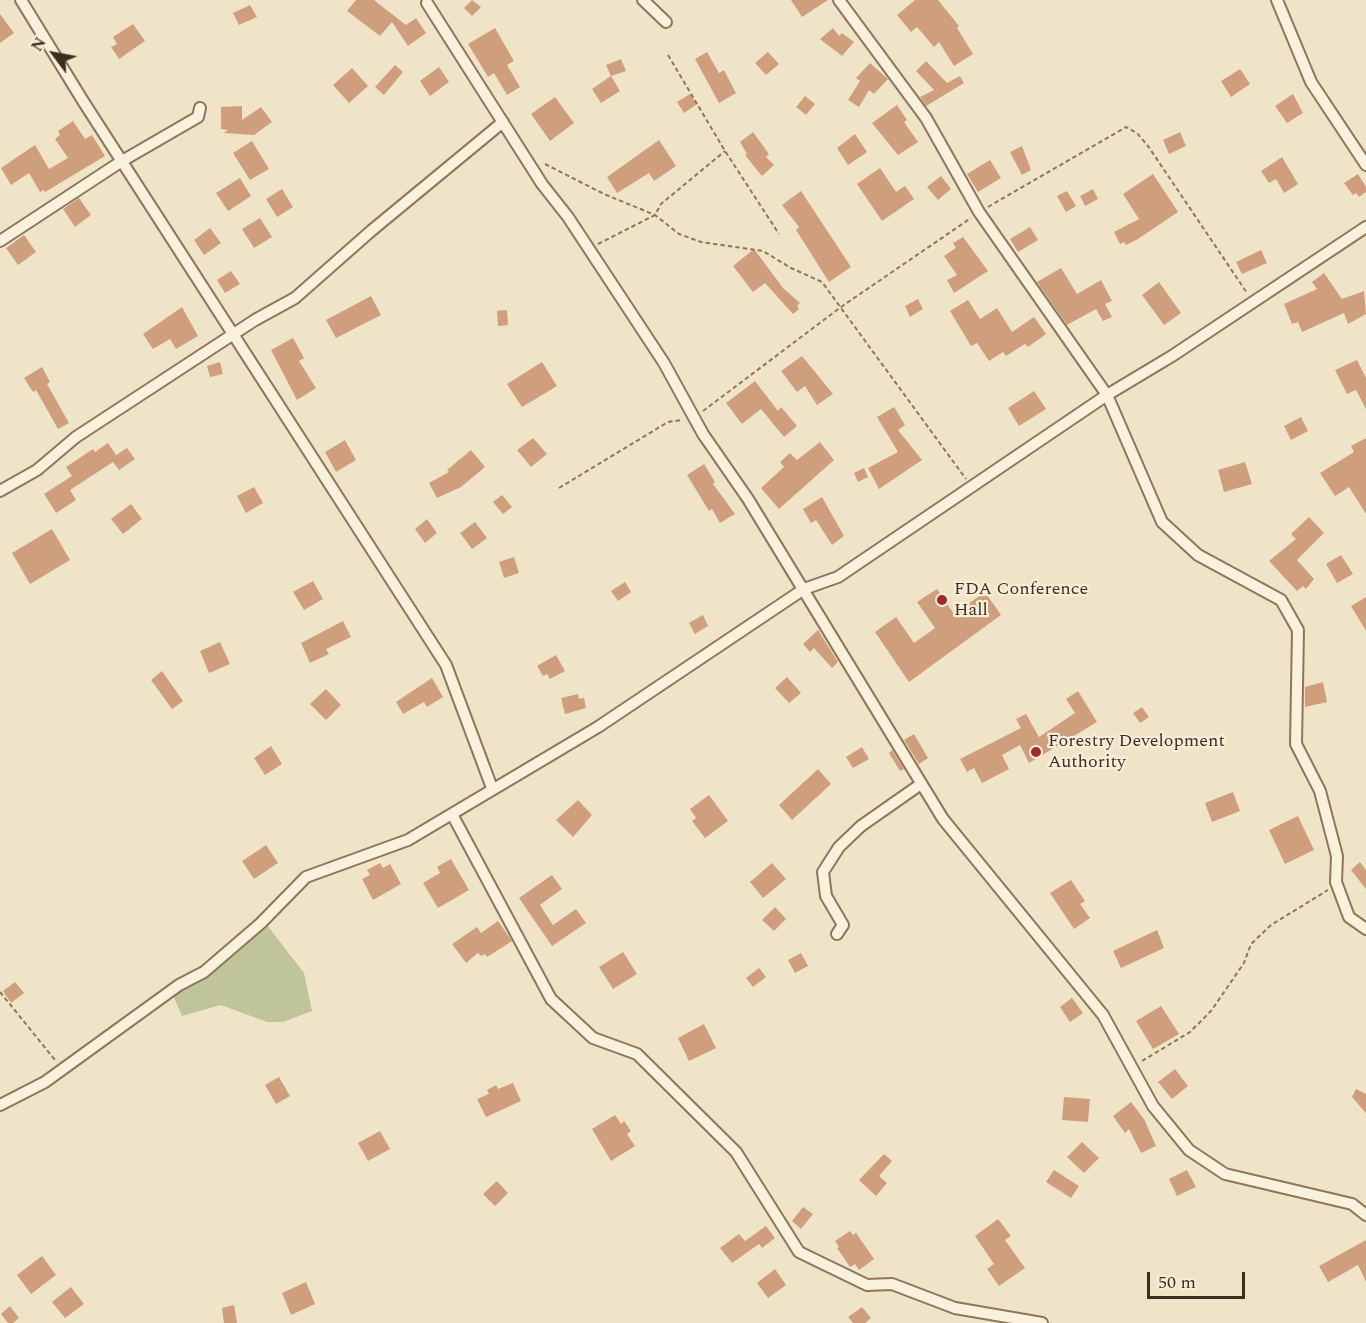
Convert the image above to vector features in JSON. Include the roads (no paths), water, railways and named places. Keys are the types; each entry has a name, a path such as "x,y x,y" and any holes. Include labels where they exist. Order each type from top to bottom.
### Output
{"street":[{"path":"21,0 446,665 492,788"},
{"path":"643,0 666,22"},
{"path":"839,0 926,118 979,212 1107,395 1162,522 1198,555 1281,600 1298,630 1296,744 1320,790 1337,856 1336,882 1349,917 1366,929"},
{"path":"1277,0 1311,82 1366,165"},
{"path":"427,3 542,184 589,249 664,363 694,418 804,590 943,819 1103,1015 1153,1106 1189,1150 1225,1174 1352,1204 1366,1215"},
{"path":"0,241 122,161 198,117 200,108"},
{"path":"0,491 37,470 76,437 233,335 295,298 370,231 502,122"},
{"path":"0,1106 63,1070 179,985 204,972 261,923 306,877 408,840 453,816 492,788 598,727 804,590 838,577 1107,395 1366,227"},
{"path":"837,934 843,926 826,896 823,872 839,847 861,826 921,784"},
{"path":"453,816 551,999 592,1038 637,1054 736,1152 799,1252 867,1285 892,1284 955,1308 1042,1323"}],"place":[{"name":"FDA Conference Hall","path":"942,600"},
{"name":"Forestry Development Authority","path":"1036,752"}]}
